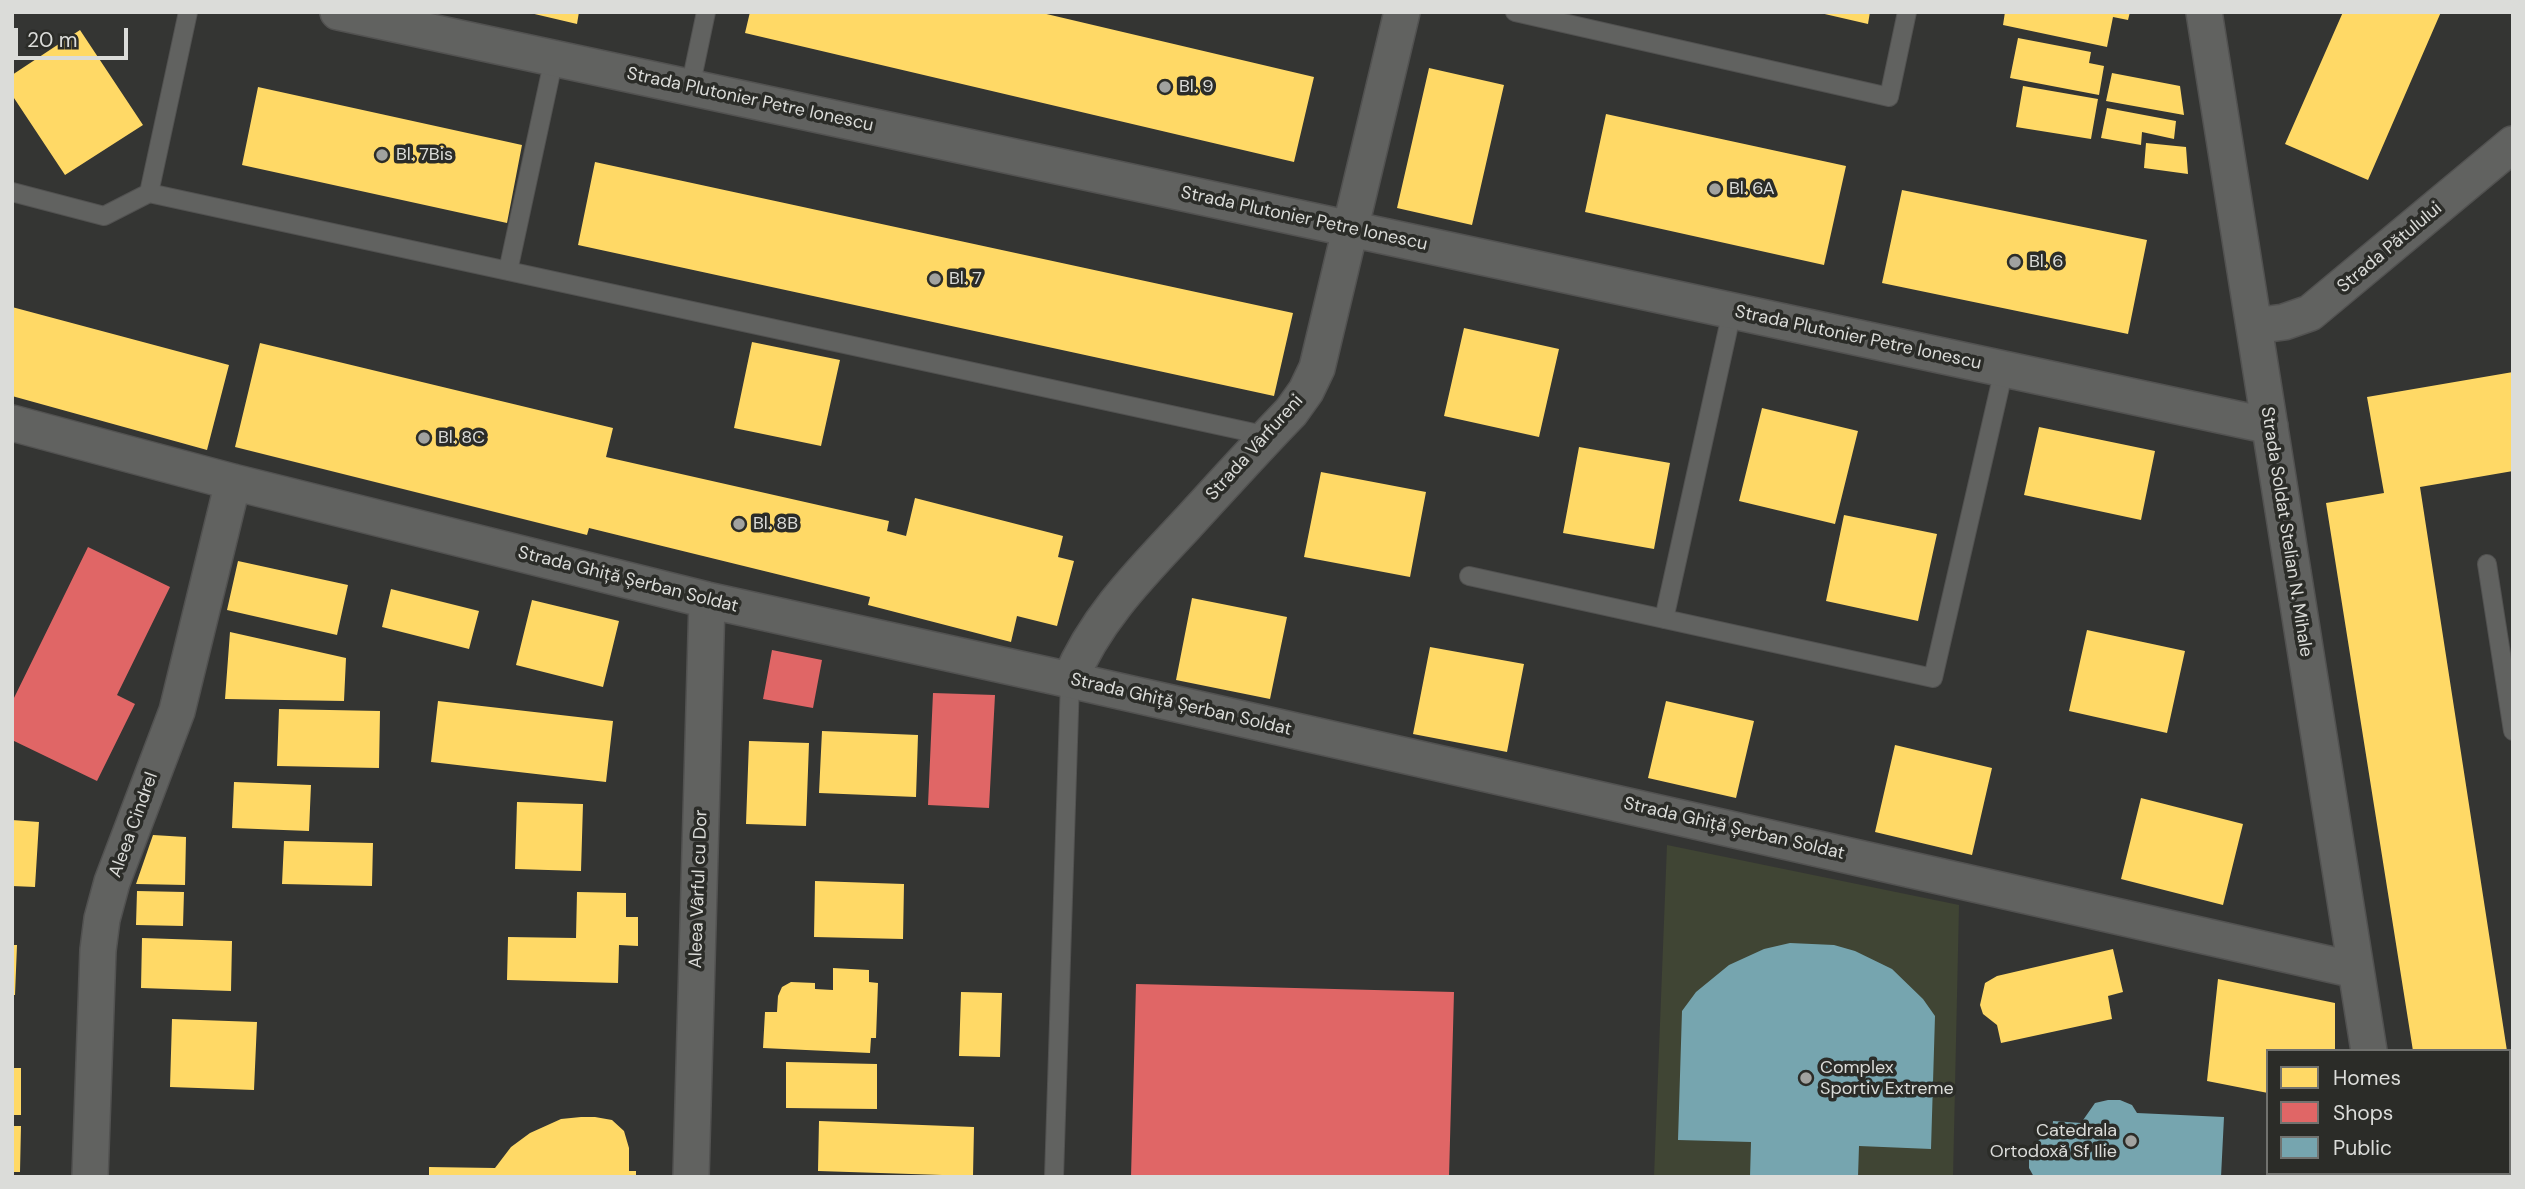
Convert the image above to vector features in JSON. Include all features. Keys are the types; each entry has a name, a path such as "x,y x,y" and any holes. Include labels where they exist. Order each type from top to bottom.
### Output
{"street":[{"name":"Strada Plutonier Petre Ionescu","path":"338,12 392,18 690,88 2270,426"},
{"name":"Strada Vârfureni","path":"1070,680 1082,651 1109,610 1291,412 1306,391 1317,368 1402,12"},
{"name":"Strada Soldat Stelian N. Mihale","path":"2204,12 2369,1049"},
{"name":"Strada Pătulului","path":"2254,327 2284,322 2310,313 2513,144"},
{"name":"Strada Ghiță Șerban Soldat","path":"12,423 233,482 707,600 2355,970"},
{"name":"Aleea Cindrel","path":"90,1177 98,950 102,919 113,882 177,711 233,482"},
{"name":"Aleea Vârful cu Dor","path":"691,1177 707,600"}],"lane":[{"path":"149,193 188,12"},
{"path":"690,88 706,12"},
{"path":"1515,12 1889,97 1907,12"},
{"path":"508,271 554,58"},
{"path":"12,192 104,216 149,193 1268,436"},
{"path":"1664,619 1732,311"},
{"path":"1469,576 1933,677 2004,369"},
{"path":"2487,564 2513,731"},
{"path":"1054,1177 1070,680"}],"green space":[{"path":"1667,845 1959,905 1953,1177 1654,1177"}],"building: Homes":[{"path":"526,12 579,12 577,24"},
{"name":"Bl. 9","path":"750,12 1038,12 1314,77 1294,162 745,33"},
{"path":"1816,12 1870,12 1868,24"},
{"path":"2005,12 2130,12 2128,20 2113,17 2107,47 2003,25"},
{"path":"2343,12 2441,12 2368,180 2285,144"},
{"path":"80,30 143,125 65,175 12,95 12,75"},
{"path":"2018,38 2091,52 2089,63 2104,66 2099,95 2010,78"},
{"path":"1429,68 1504,85 1472,225 1397,208"},
{"path":"2112,73 2180,86 2184,115 2106,101"},
{"path":"2023,86 2098,99 2091,139 2016,127"},
{"name":"Bl. 7Bis","path":"258,87 522,145 507,223 242,165"},
{"path":"2107,108 2176,121 2174,139 2142,132 2141,145 2101,138"},
{"name":"Bl. 6A","path":"1606,114 1846,166 1824,265 1585,212"},
{"path":"2146,143 2186,147 2188,174 2144,168"},
{"name":"Bl. 7","path":"595,162 1293,313 1274,396 578,245"},
{"name":"Bl. 6","path":"1902,190 2147,240 2128,334 1882,283"},
{"path":"12,307 229,365 207,450 12,396"},
{"path":"1464,328 1559,349 1539,437 1444,416"},
{"path":"752,342 840,360 821,446 734,428"},
{"path":"260,343 613,428 606,457 889,521 887,531 906,536 915,498 1063,536 1058,557 1074,561 1057,626 1017,616 1011,642 868,605 870,597 589,528 587,535 235,447"},
{"path":"2513,372 2513,471 2420,487 2507,1049 2413,1049 2326,503 2384,493 2367,397"},
{"path":"1762,408 1858,431 1835,524 1739,501"},
{"path":"2039,427 2155,451 2141,520 2024,495"},
{"path":"1579,447 1670,463 1654,549 1563,533"},
{"path":"1321,472 1426,492 1410,577 1304,557"},
{"path":"1844,515 1937,534 1918,621 1826,601"},
{"path":"238,561 348,585 337,635 227,610"},
{"path":"391,589 479,611 469,649 382,627"},
{"path":"1192,598 1287,617 1270,699 1176,680"},
{"path":"532,600 619,621 603,687 516,665"},
{"path":"2087,630 2185,651 2167,733 2069,711"},
{"path":"230,632 346,658 344,701 225,699"},
{"path":"1430,647 1524,664 1507,752 1413,734"},
{"path":"438,701 613,721 606,782 431,762"},
{"path":"1666,701 1754,721 1736,798 1648,778"},
{"path":"279,709 380,711 379,768 277,766"},
{"path":"822,731 918,735 916,797 819,793"},
{"path":"749,741 809,743 806,826 746,824"},
{"path":"1895,745 1992,768 1972,855 1875,832"},
{"path":"234,782 311,785 309,831 232,828"},
{"path":"2141,798 2243,824 2223,905 2121,879"},
{"path":"517,802 583,804 581,871 515,869"},
{"path":"12,820 39,822 35,887 12,886"},
{"path":"153,835 186,837 185,885 136,884"},
{"path":"284,841 373,843 372,886 282,884"},
{"path":"815,881 904,884 903,939 814,937"},
{"path":"137,891 184,892 183,926 136,925"},
{"path":"577,892 626,893 626,917 638,917 638,946 619,945 618,983 507,980 508,937 576,938"},
{"path":"142,938 232,941 231,991 141,988"},
{"path":"12,945 17,945 15,995 12,995"},
{"path":"2113,949 2123,992 2108,996 2112,1019 2001,1043 1997,1025 1983,1014 1980,1005 1985,983 1997,976"},
{"path":"833,968 869,970 869,982 878,983 876,1038 871,1038 870,1053 763,1048 765,1012 777,1012 778,996 782,987 791,982 815,983 815,989 833,990"},
{"path":"2218,979 2335,1003 2335,1049 2266,1049 2266,1093 2207,1081"},
{"path":"961,992 1002,993 1000,1057 959,1056"},
{"path":"172,1019 257,1022 254,1090 170,1087"},
{"path":"786,1062 877,1064 877,1109 786,1108"},
{"path":"12,1068 21,1068 21,1115 12,1115"},
{"path":"2511,1074 2513,1177 2434,1177 2511,1175"},
{"path":"581,1117 612,1120 624,1131 629,1148 629,1171 636,1171 636,1177 429,1177 429,1167 495,1168 511,1147 530,1133 561,1119"},
{"path":"819,1121 974,1127 973,1176 818,1171"},
{"path":"12,1126 21,1126 20,1172 12,1172"}],"building: Shops":[{"path":"88,547 170,587 117,695 135,704 97,781 12,740 12,702"},
{"path":"772,650 822,660 813,708 763,699"},
{"path":"933,693 995,695 989,808 928,805"},
{"path":"1136,984 1454,992 1449,1177 1131,1177"}],"building: Public":[{"name":"Complex Sportiv Extreme","path":"1790,943 1834,945 1855,951 1892,969 1923,999 1935,1016 1931,1149 1859,1146 1858,1177 1750,1177 1751,1142 1678,1140 1682,1011 1696,992 1729,965 1764,949"},
{"name":"Catedrala Ortodoxă Sf Ilie","path":"2120,1100 2132,1105 2137,1113 2224,1117 2221,1177 2034,1177 2029,1168 2032,1146 2052,1133 2053,1121 2081,1123 2095,1103"}],"place":[{"name":"Bl. 9","path":"1165,87"},
{"name":"Bl. 7Bis","path":"382,155"},
{"name":"Bl. 6A","path":"1715,189"},
{"name":"Bl. 6","path":"2015,262"},
{"name":"Bl. 7","path":"935,279"},
{"name":"Bl. 8C","path":"424,438"},
{"name":"Bl. 8B","path":"739,524"},
{"name":"Complex Sportiv Extreme","path":"1806,1078"},
{"name":"Catedrala Ortodoxă Sf Ilie","path":"2131,1141"}]}
